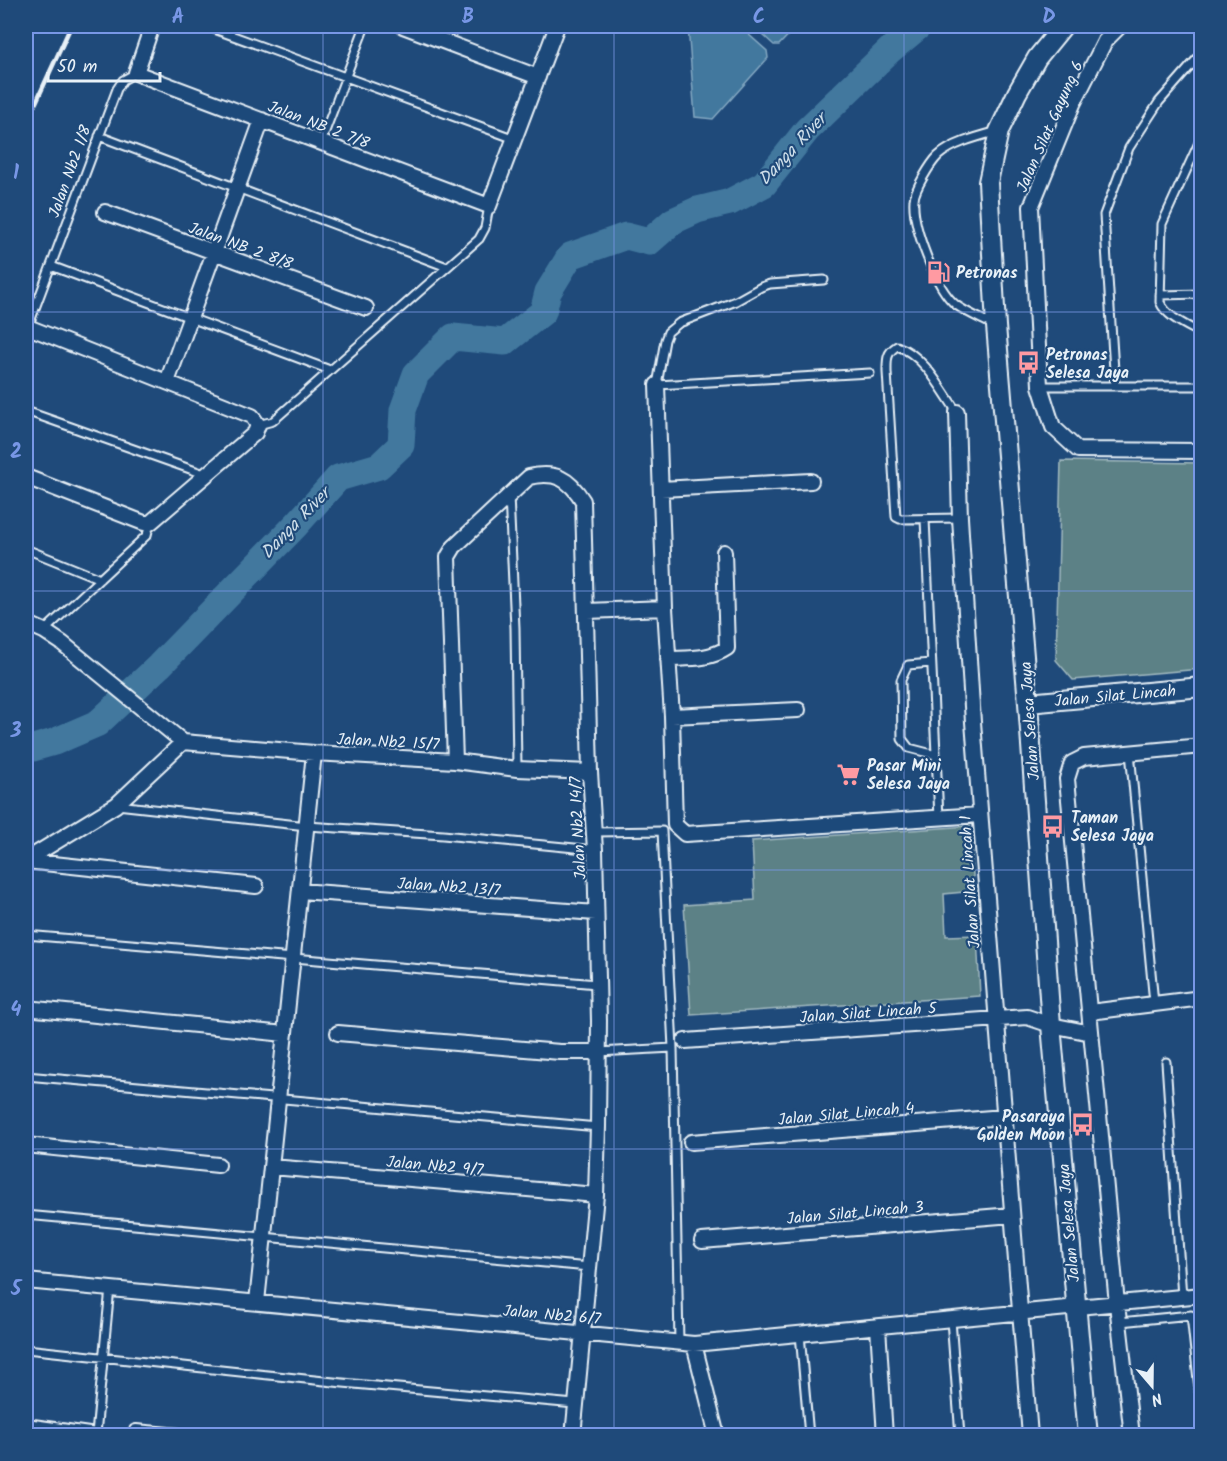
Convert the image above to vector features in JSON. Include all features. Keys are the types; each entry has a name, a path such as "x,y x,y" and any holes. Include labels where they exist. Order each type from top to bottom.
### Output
{"street":[{"name":"Jalan Nb2 1/8","path":"136,73 152,26"},
{"path":"403,26 538,77"},
{"path":"489,206 557,26"},
{"name":"Jalan Selesa Jaya","path":"1063,26 1037,58 1017,93 999,131 988,182 996,326 1028,703 1051,1025 1088,1436"},
{"name":"Jalan Silat Gayung 6","path":"1120,26 1106,41 1073,104 1031,207 1040,386 1053,428 1078,450 1202,451"},
{"name":"Jalan NB 2 7/8","path":"136,73 489,206"},
{"path":"167,382 262,120"},
{"name":"Jalan NB 2 8/8","path":"105,212 366,308"},
{"path":"26,477 144,523 150,523 255,433 258,425 252,416 27,331"},
{"path":"657,384 664,608 672,716 675,825 685,834 980,814"},
{"name":"Jalan Silat Lincah 1","path":"957,412 960,518 980,814 1030,1436"},
{"name":"Jalan Nb2 14/7","path":"455,761 448,557 454,547 529,477 545,473 564,479 583,501 590,772 595,832 598,1052 596,1195 573,1436"},
{"path":"661,489 810,481"},
{"path":"668,658 701,658 718,654 727,648 724,552"},
{"path":"587,611 664,608"},
{"path":"26,623 62,643 183,742 116,805 26,860"},
{"name":"Jalan Silat Lincah","path":"1028,703 1202,687"},
{"path":"672,716 798,710"},
{"name":"Jalan Nb2 15/7","path":"183,742 314,753 455,761 517,769 590,772"},
{"path":"1132,1436 1067,779 1072,763 1084,757 1202,746"},
{"path":"257,1302 314,753"},
{"path":"26,860 256,886"},
{"name":"Jalan Nb2 13/7","path":"300,891 596,913"},
{"path":"1090,1012 1202,998"},
{"path":"26,1008 285,1034"},
{"name":"Jalan Silat Lincah 5","path":"685,1041 1027,1017 1051,1025 1091,1033"},
{"path":"338,1033 560,1052 598,1052"},
{"name":"Jalan Silat Lincah 4","path":"691,1142 1004,1117"},
{"path":"26,1145 218,1166"},
{"name":"Jalan Nb2 9/7","path":"272,1167 596,1195"},
{"name":"Jalan Silat Lincah 3","path":"702,1241 1012,1215"},
{"name":"Jalan Nb2 6/7","path":"26,1281 694,1344 1202,1295"},
{"path":"878,1327 885,1436"},
{"path":"694,1344 717,1436"},
{"path":"26,1426 96,1435"},
{"path":"136,1432 180,1436"}],"lane":[{"path":"206,26 514,138"},
{"path":"321,142 365,26"},
{"path":"1115,386 1104,215 1129,148 1159,102 1202,52"},
{"name":"Jalan Nb2 1/8","path":"27,331 117,89 123,80 136,73"},
{"path":"996,326 956,305 943,288 916,230 914,198 922,180 939,155 967,140 999,131"},
{"path":"99,136 447,267"},
{"path":"1202,136 1162,224 1160,296 1163,308 1202,334"},
{"path":"258,425 273,421 479,239 485,228 489,206"},
{"path":"51,266 330,370"},
{"path":"824,280 770,284 736,301 679,323 668,332 665,340 657,384 870,373"},
{"path":"1160,296 1202,294"},
{"path":"957,412 922,364 907,349 897,346 890,350 886,372 896,517 900,519 960,518"},
{"path":"1040,386 1202,386"},
{"path":"26,411 207,475"},
{"path":"509,495 515,627 517,769"},
{"path":"925,519 939,818"},
{"path":"44,631 147,535 150,523"},
{"path":"26,549 100,579"},
{"path":"931,663 908,665 903,670 901,680 902,739 909,748 936,756"},
{"path":"1130,752 1154,1003"},
{"path":"116,805 307,826 443,835 595,850"},
{"path":"595,832 662,831 673,1048 679,1342"},
{"path":"26,935 597,984"},
{"path":"598,1052 673,1048"},
{"path":"1166,1062 1182,1297"},
{"path":"26,1076 598,1127"},
{"path":"26,1215 589,1267"},
{"path":"96,1435 110,1288"},
{"path":"1119,1322 1191,1315 1202,1417"},
{"path":"951,1320 960,1436"},
{"path":"800,1334 809,1436"},
{"path":"26,1349 343,1383 575,1404"}],"green space":[{"path":"1061,461 1201,463 1201,669 1073,680 1056,660"},
{"path":"970,826 974,891 944,894 946,936 977,935 980,996 691,1015 684,905 755,900 752,841"}],"water":[{"path":"688,26 739,26 767,51 768,58 713,119 695,117"},
{"path":"753,26 797,26 779,45 774,45"}],"waterway":[{"name":"Danga River","path":"26,750 54,742 98,723 159,666 296,525 338,478 379,466 401,445 403,410 416,374 453,337 505,342 543,312 548,292 570,256 626,236 649,242 673,221 697,210 730,202 764,184 807,130 890,50 919,26"}],"railway":[{"path":"26,124 71,26"}],"place":[{"name":"Petronas","path":"938,272"},
{"name":"Petronas Selesa Jaya","path":"1028,363"},
{"name":"Pasar Mini Selesa Jaya","path":"849,774"},
{"name":"Taman Selesa Jaya","path":"1053,826"},
{"name":"Pasaraya Golden Moon","path":"1083,1125"}]}
